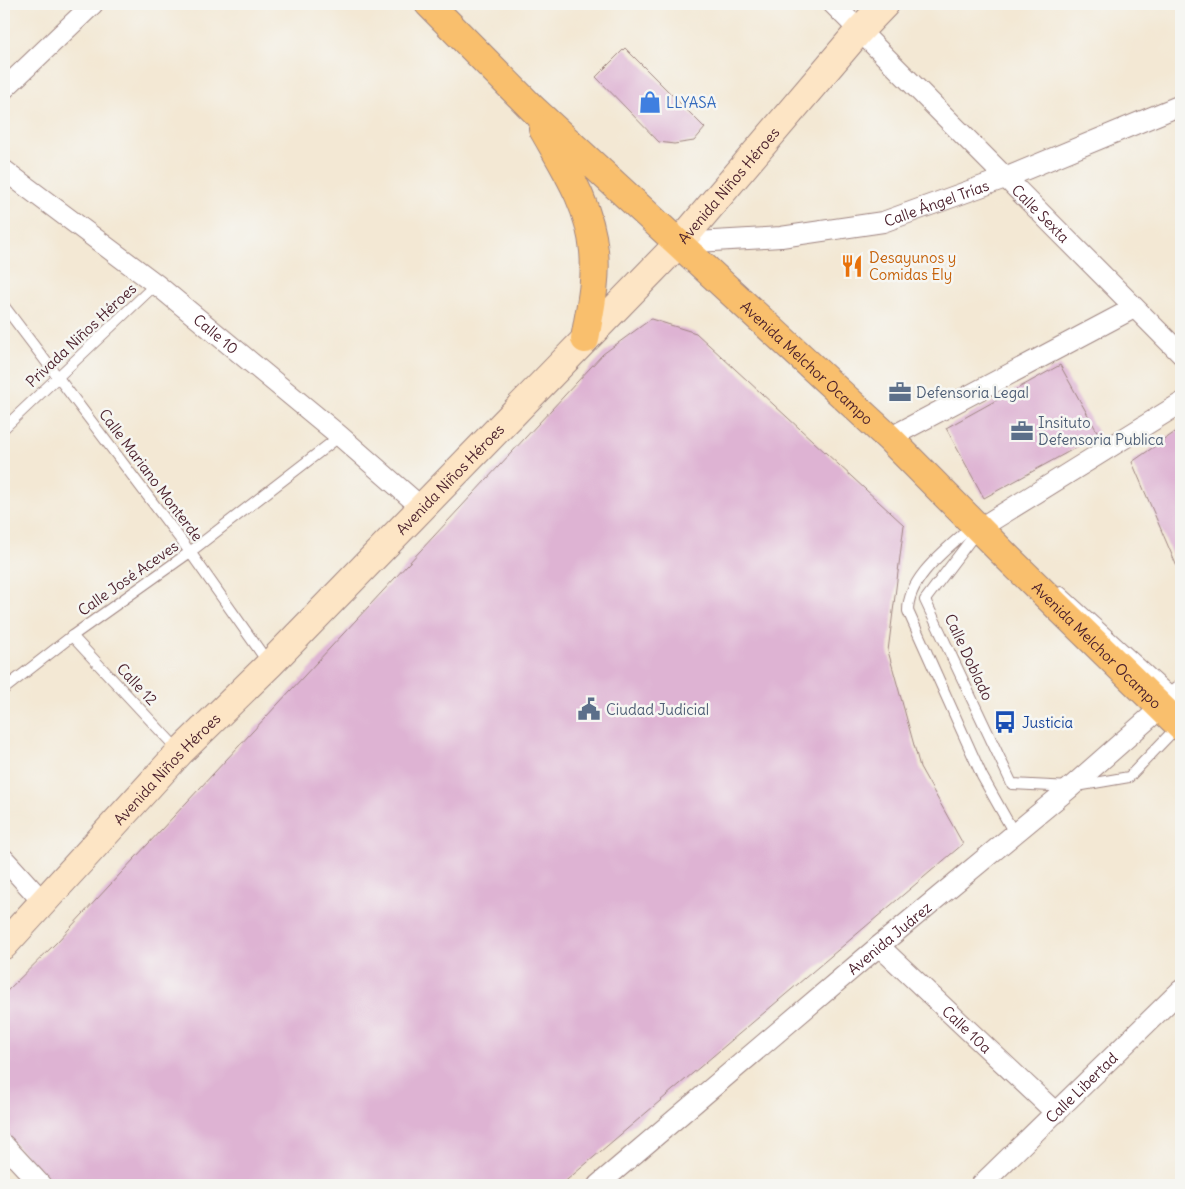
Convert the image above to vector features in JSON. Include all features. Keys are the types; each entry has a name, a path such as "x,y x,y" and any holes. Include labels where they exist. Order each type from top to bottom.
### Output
{"main road":[{"name":"Avenida Melchor Ocampo","path":"429,4 532,108 889,438 978,525 1177,710"},
{"name":"Avenida Niños Héroes","path":"4,945 180,752 270,664 679,243 859,30 885,4"},
{"path":"532,108 580,196 590,224 595,253 593,291 586,339"}],"street":[{"path":"4,89 93,4"},
{"name":"Calle Sexta","path":"833,4 1181,354"},
{"name":"Calle Ángel Trías","path":"679,243 781,238 883,222 1005,178 1181,105"},
{"name":"Calle 10","path":"4,170 156,284 340,436 421,507"},
{"path":"889,438 1134,308"},
{"path":"978,525 1181,403"},
{"name":"Avenida Juárez","path":"610,1182 879,946 1014,833 1071,787 1177,710"},
{"path":"4,859 43,902"},
{"name":"Calle 10a","path":"879,946 1056,1113"},
{"name":"Calle Libertad","path":"981,1185 1181,990"},
{"path":"4,1145 42,1185"}],"lane":[{"name":"Privada Niños Héroes","path":"4,428 156,284"},
{"name":"Calle Mariano Monterde","path":"4,306 190,552 270,664"},
{"name":"Calle José Aceves","path":"4,689 72,636 190,552 340,436"},
{"path":"1014,833 982,776 908,612 908,600 927,569 978,525 1018,552"},
{"name":"Calle Doblado","path":"978,525 925,600 1012,784 1071,787 1129,777 1177,710"},
{"path":"1054,585 1135,658 1177,710"},
{"name":"Calle 12","path":"72,636 180,752"}],"building":[{"name":"LLYASA","path":"625,48 705,128 694,141 674,144 659,142 596,77"},
{"name":"Ciudad Judicial","path":"651,319 696,333 904,525 888,651 920,767 963,844 561,1185 55,1185 4,1133 4,994 57,942 603,354"},
{"name":"Insituto Defensoria Publica","path":"1060,365 1099,435 984,498 946,428"},
{"path":"1181,428 1181,576 1132,462"}],"place":[{"name":"LLYASA","path":"650,102"},
{"name":"Desayunos y Comidas Ely","path":"852,266"},
{"name":"Defensoria Legal","path":"900,392"},
{"name":"Insituto Defensoria Publica","path":"1022,431"},
{"name":"Ciudad Judicial","path":"589,709"},
{"name":"Justicia","path":"1005,722"}]}
